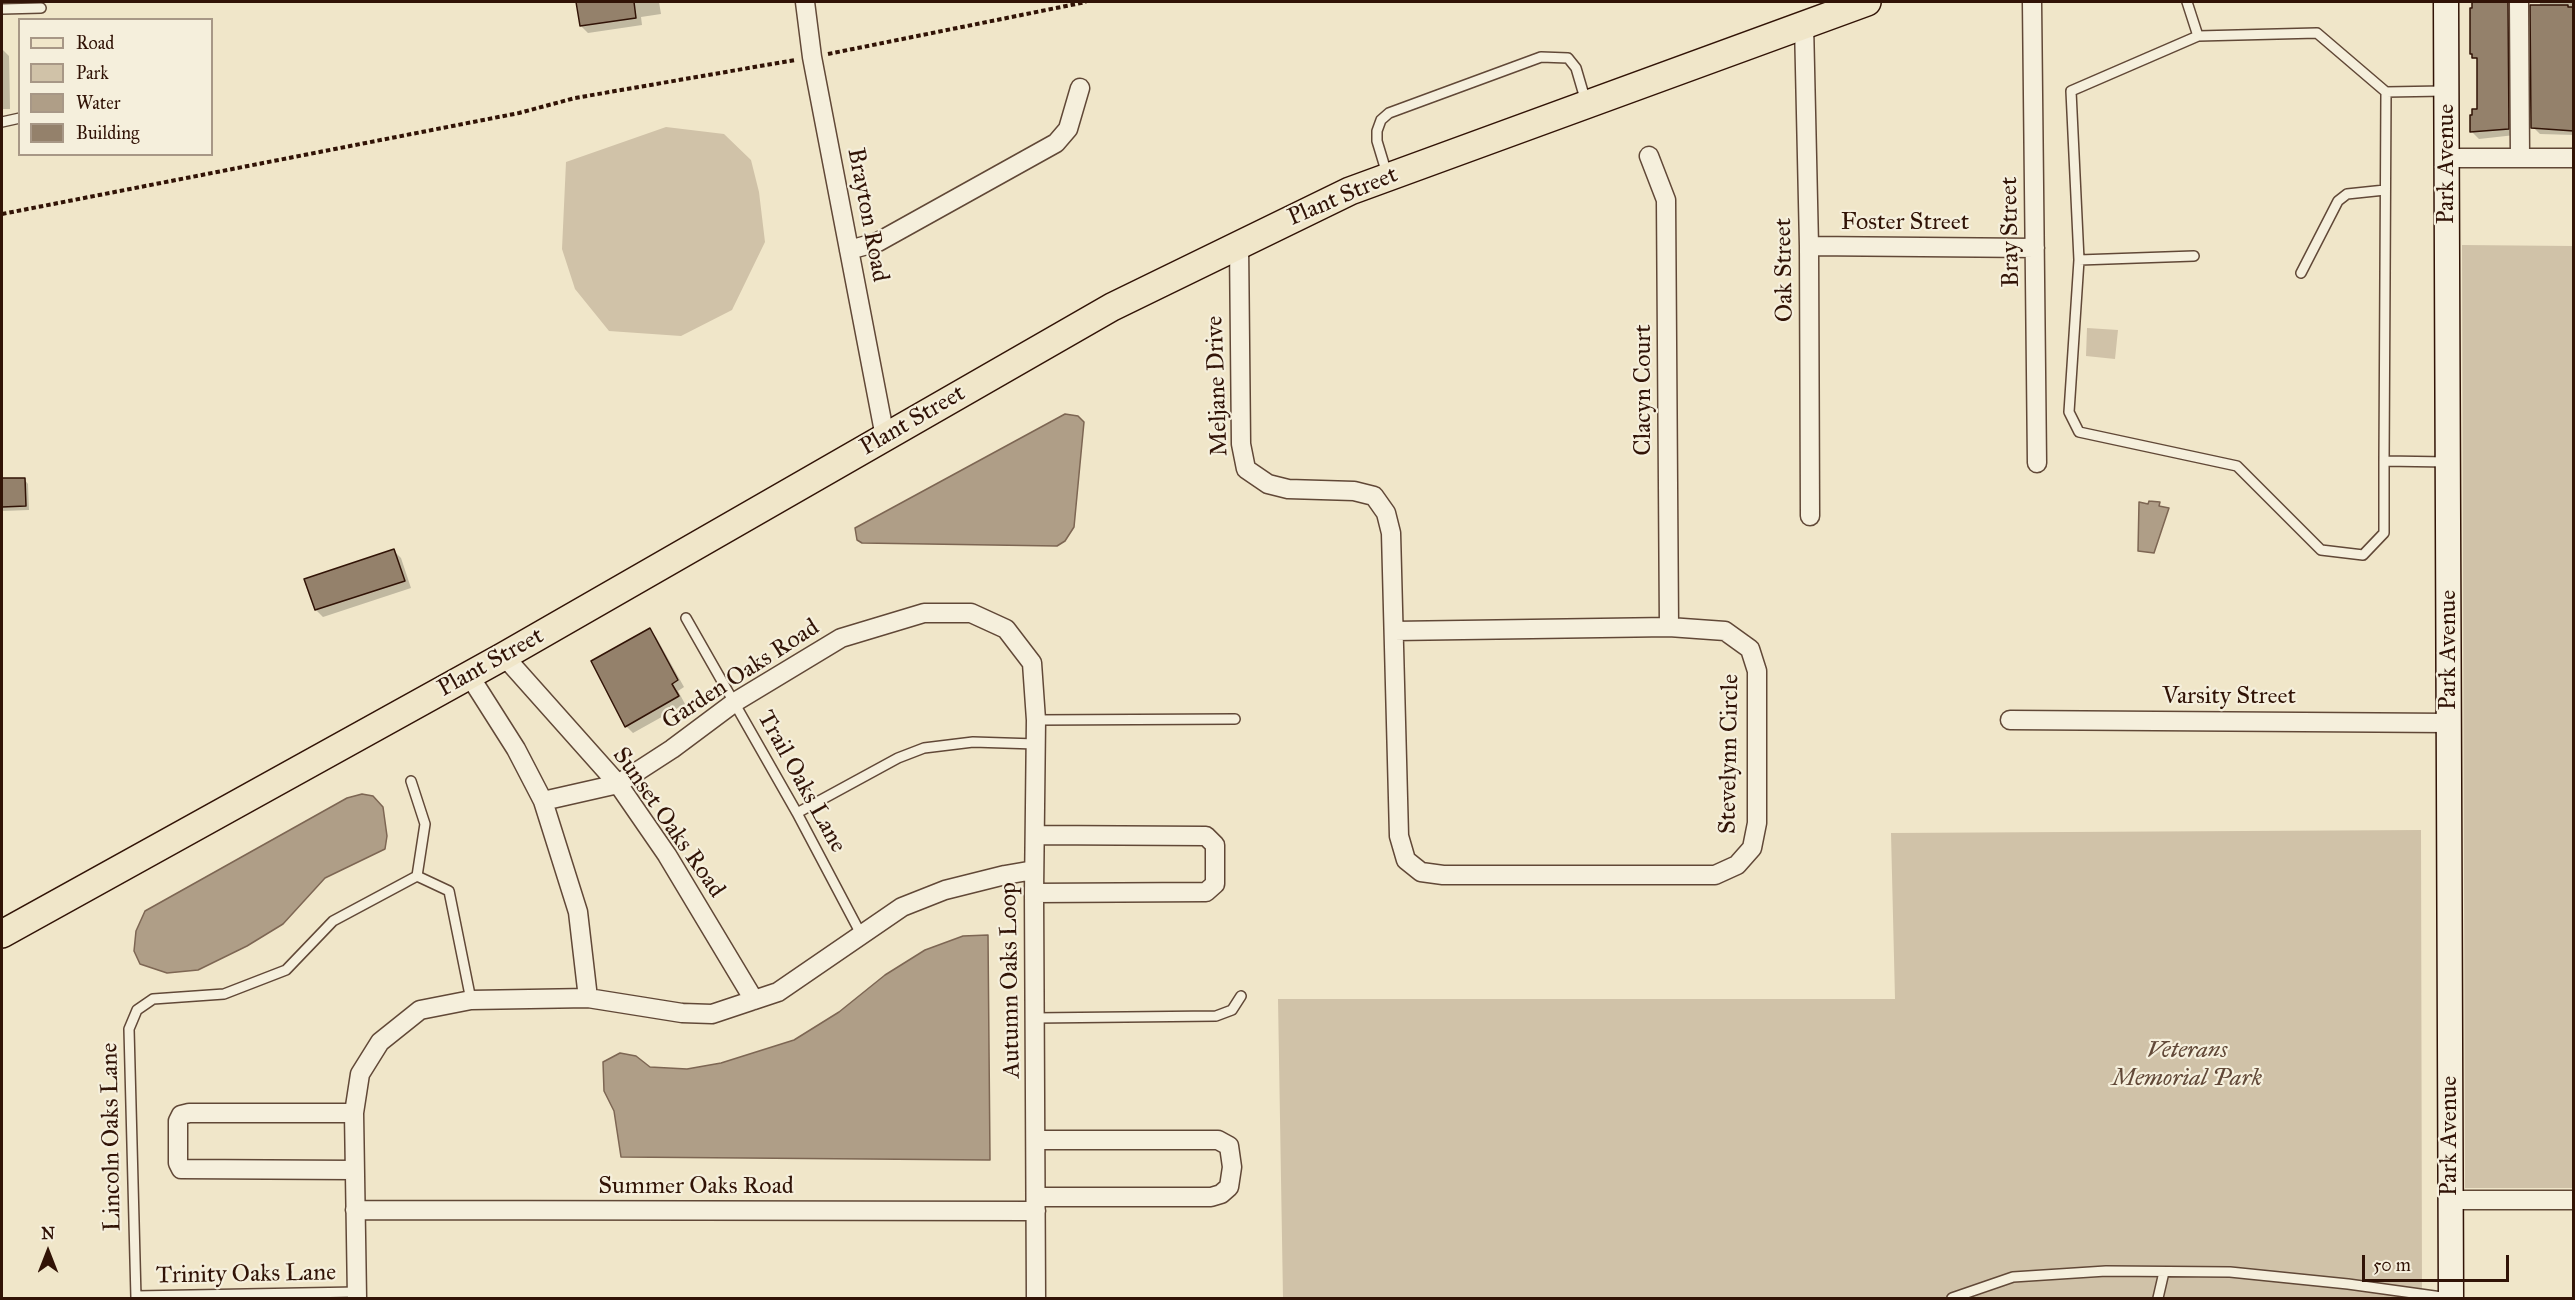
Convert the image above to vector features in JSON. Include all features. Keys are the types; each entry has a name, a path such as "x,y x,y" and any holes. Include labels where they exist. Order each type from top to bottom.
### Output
{"main road":[{"name":"Plant Street","path":"2,933 504,656 1112,307 1239,243 1350,191 1867,2"}],"street":[{"name":"Brayton Road","path":"805,2 812,57 885,437"},
{"name":"Bray Street","path":"2032,2 2037,463"},
{"name":"Park Avenue","path":"2446,2 2451,1298"},
{"path":"2520,2 2520,158"},
{"name":"Oak Street","path":"1804,24 1809,246 1810,516"},
{"path":"849,250 878,242 1056,143 1068,129 1080,88"},
{"name":"Clacyn Court","path":"1649,156 1666,200 1670,627"},
{"path":"2446,158 2574,158"},
{"name":"Meljane Drive","path":"1239,243 1241,444 1245,469 1268,484 1288,489 1354,491 1374,496 1386,513 1391,533 1394,631"},
{"name":"Foster Street","path":"1809,246 2035,248"},
{"name":"Garden Oaks Road","path":"543,801 618,784 672,749 735,702 841,638 924,613 971,613 1006,629 1032,663 1036,720 1034,870"},
{"name":"Stevelynn Circle","path":"1670,627 1725,631 1750,649 1757,671 1757,823 1752,848 1737,865 1715,875 1443,875 1421,872 1406,860 1399,836 1394,631 1670,627"},
{"name":"Sunset Oaks Road","path":"504,656 618,784 667,855 754,1000"},
{"path":"469,675 516,749 543,801 578,912 588,998"},
{"name":"Varsity Street","path":"2010,720 2449,723"},
{"path":"1034,893 1206,892 1215,884 1215,845 1206,836 1035,835"},
{"name":"Autumn Oaks Loop","path":"357,1295 354,1113 360,1074 380,1042 420,1010 471,1000 588,998 682,1013 712,1014 778,992 902,907 945,890 1034,870 1036,1299"},
{"path":"354,1113 189,1113 181,1115 178,1121 178,1163 181,1169 354,1170"},
{"name":"Summer Oaks Road","path":"355,1210 1036,1204 1211,1197 1221,1194 1228,1186 1232,1167 1228,1146 1218,1140 1036,1140"},
{"path":"2451,1200 2574,1200"}],"lane":[{"path":"2187,2 2198,36"},
{"path":"2,9 41,5"},
{"path":"2386,92 2384,533 2363,555 2321,550 2237,466 2079,432 2069,412 2079,260 2071,92 2198,36 2317,33 2386,92 2446,92"},
{"path":"1388,177 1377,141 1377,131 1381,120 1389,113 1403,107 1541,57 1553,56 1568,58 1576,68 1587,104"},
{"path":"2,122 18,118"},
{"path":"2301,273 2338,201 2347,194 2385,190"},
{"path":"2079,260 2194,256"},
{"path":"2384,461 2448,462"},
{"name":"Trail Oaks Lane","path":"686,618 797,813 862,936"},
{"path":"1036,720 1234,719"},
{"path":"797,813 898,758 924,748 973,742 1036,744"},
{"path":"411,781 425,824 417,876 449,891 471,1000"},
{"name":"Lincoln Oaks Lane","path":"136,1298 129,1029 137,1010 153,999 224,994 286,970 333,921 417,876"},
{"path":"1035,1018 1216,1016 1232,1010 1241,996"},
{"path":"1953,1299 2013,1277 2106,1271 2230,1272 2348,1284 2451,1298"},
{"path":"2158,1299 2164,1272"},
{"name":"Trinity Oaks Lane","path":"136,1298 357,1295"}],"path":[{"path":"2,214 519,113 619,89 812,57 1086,2"}],"green space":[{"path":"666,127 724,134 751,160 759,192 765,242 732,310 681,336 609,331 575,289 562,249 566,162"},
{"path":"2462,245 2573,246 2573,1188 2465,1188"},
{"path":"2087,328 2118,330 2115,359 2086,356"},
{"name":"Veterans Memorial Park","path":"2421,830 2422,1298 1283,1298 1278,999 1895,999 1891,833"}],"water":[{"path":"1065,414 1078,416 1084,422 1074,527 1065,541 1057,546 862,543 857,540 855,528"},
{"path":"2149,501 2160,502 2159,506 2169,508 2154,553 2138,551 2139,502 2148,504"},
{"path":"362,794 373,796 383,807 387,836 385,849 325,878 283,924 247,946 198,970 167,973 140,964 134,951 136,931 145,911 347,798"},
{"path":"988,935 990,1160 621,1157 614,1111 604,1091 603,1062 620,1053 636,1056 650,1067 687,1069 721,1063 794,1040 839,1012 885,975 925,950 963,936"}],"building":[{"path":"576,2 634,2 636,18 580,26"},
{"path":"2472,2 2508,2 2509,129 2470,132 2470,115 2472,115 2472,109 2477,109 2477,58 2472,58 2470,54"},
{"path":"2530,5 2574,7 2574,131 2531,128"},
{"path":"2,478 25,478 26,506 2,507"},
{"path":"394,549 405,581 315,610 304,579"},
{"path":"650,628 678,680 672,684 679,696 625,727 591,661"}]}
